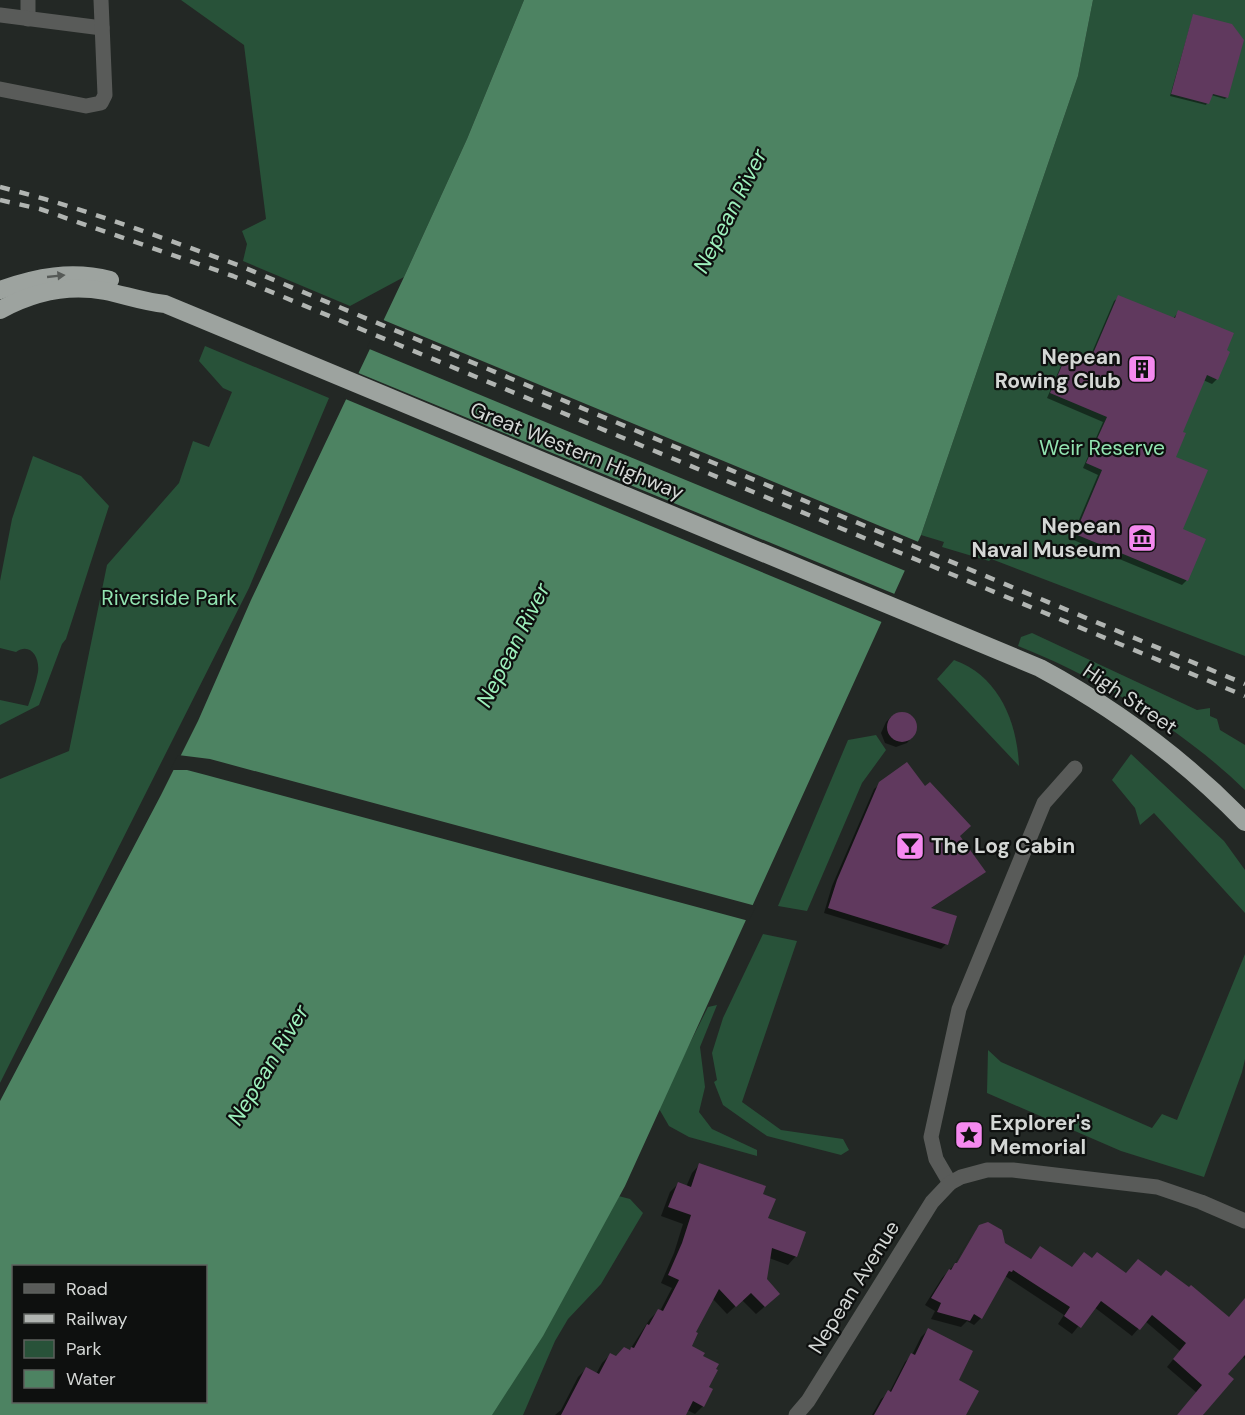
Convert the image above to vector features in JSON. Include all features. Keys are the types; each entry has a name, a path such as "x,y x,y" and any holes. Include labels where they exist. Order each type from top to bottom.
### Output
{"highway":[{"name":"Great Western Highway","path":"0,290 46,277 84,276 102,278 154,293 165,304"},
{"name":"Great Western Highway","path":"0,310 30,296 68,289 102,291 165,304 972,639"},
{"name":"High Street","path":"972,639 1060,679 1133,725 1177,758 1245,822"}],"street":[{"path":"28,0 28,19"},
{"path":"0,89 86,106 101,103 105,95 101,0"},
{"path":"0,15 102,28"},
{"path":"1075,768 1044,803 959,1009 931,1137 936,1159 950,1183 973,1173 1001,1169 1135,1183 1179,1193 1245,1221"},
{"name":"Nepean Avenue","path":"796,1415 808,1401 932,1202 950,1183"}],"green space":[{"path":"181,0 524,0 467,139 404,277 350,306 243,261 247,244 242,231 266,219 244,45"},
{"name":"Weir Reserve","path":"1093,0 1245,0 1245,656 994,560 989,561 942,547 944,542 921,535 1078,76"},
{"name":"Riverside Park","path":"205,346 329,398 249,588 0,1083 0,779 69,751 107,565 179,483 193,441 209,447 232,392 223,388 199,361"},
{"path":"33,456 81,476 109,506 66,639 62,644 39,705 0,725 0,700 28,706 38,672 36,656 30,650 21,649 16,652 0,648 0,581 12,519"},
{"path":"1032,633 1197,710 1210,708 1210,716 1217,719 1220,730 1245,745 1245,790 1195,747 1138,707 1078,673 1018,646 1021,637"},
{"path":"954,660 970,667 983,677 1003,702 1014,733 1019,766 937,679"},
{"path":"876,735 886,750 862,783 807,911 778,906 848,740"},
{"path":"1131,754 1224,841 1245,870 1245,913 1154,813 1140,825 1135,808 1112,780"},
{"path":"763,934 797,941 742,1102 781,1130 843,1139 849,1150 841,1155 767,1136 723,1105 714,1082 717,1080 712,1053 723,1018"},
{"path":"1245,954 1245,1059 1204,1177 1121,1151 987,1093 988,1050 1001,1062 1152,1128 1162,1114 1177,1120"},
{"path":"717,1005 700,1047 705,1087 699,1112 712,1129 757,1150 757,1156 689,1137 669,1126 658,1107 708,1007"},
{"path":"611,1194 630,1199 643,1213 601,1284 568,1319 555,1341 523,1415 486,1415"}],"water":[{"name":"Nepean River","path":"524,0 1093,0 1078,76 921,535 625,1186 543,1336 492,1415 0,1415 0,1101 198,721 251,600 467,139"}],"pier":[{"path":"381,319 921,543 908,572 367,348"},
{"path":"356,372 897,595 884,623 343,398"},
{"path":"178,755 210,759 756,906 749,921 187,770 170,770"}],"building":[{"path":"1193,14 1232,24 1244,40 1228,98 1213,94 1209,104 1171,94"},
{"path":"1118,295 1175,318 1178,310 1234,333 1227,350 1230,352 1218,380 1207,375 1183,432 1186,433 1176,457 1208,470 1183,529 1206,539 1188,581 1075,534 1102,470 1086,463 1107,417 1050,393 1067,354 1089,363"},
{"path":"902,712 913,716 917,727 913,738 902,742 891,738 887,727 891,716"},
{"name":"The Log Cabin","path":"907,762 925,786 930,782 971,826 960,836 986,872 931,908 957,916 948,945 828,908 837,880 879,782"},
{"path":"699,1163 766,1186 763,1194 776,1199 768,1218 806,1232 797,1257 772,1248 767,1279 780,1294 765,1307 751,1293 736,1307 719,1289 696,1332 698,1333 692,1346 705,1353 703,1356 719,1364 709,1387 713,1389 704,1407 693,1401 686,1415 561,1415 586,1367 599,1374 610,1353 616,1356 624,1347 630,1350 631,1347 634,1348 658,1309 663,1311 679,1280 668,1275 691,1215 668,1207 678,1182 691,1187"},
{"path":"988,1222 1002,1230 1005,1243 1031,1259 1040,1246 1072,1267 1084,1252 1092,1258 1097,1252 1126,1273 1138,1259 1161,1276 1166,1270 1189,1287 1191,1285 1229,1317 1245,1298 1245,1355 1228,1374 1234,1379 1203,1415 1177,1415 1202,1385 1173,1359 1186,1343 1152,1315 1140,1330 1101,1301 1081,1328 1064,1316 1070,1307 1013,1270 1009,1271 982,1319 974,1314 970,1321 937,1312 941,1303 931,1298 949,1269 951,1270 957,1263 979,1225"},
{"path":"928,1328 973,1351 959,1380 979,1391 966,1415 874,1415 888,1390 891,1392 911,1353 915,1355"}],"railway":[{"path":"0,187 90,213 238,265 1245,684"},
{"path":"0,200 40,209 233,276 1245,696"}],"place":[{"name":"Nepean Rowing Club","path":"1142,369"},
{"name":"Nepean Naval Museum","path":"1142,538"},
{"name":"The Log Cabin","path":"910,846"},
{"name":"Explorer's Memorial","path":"969,1135"}]}
